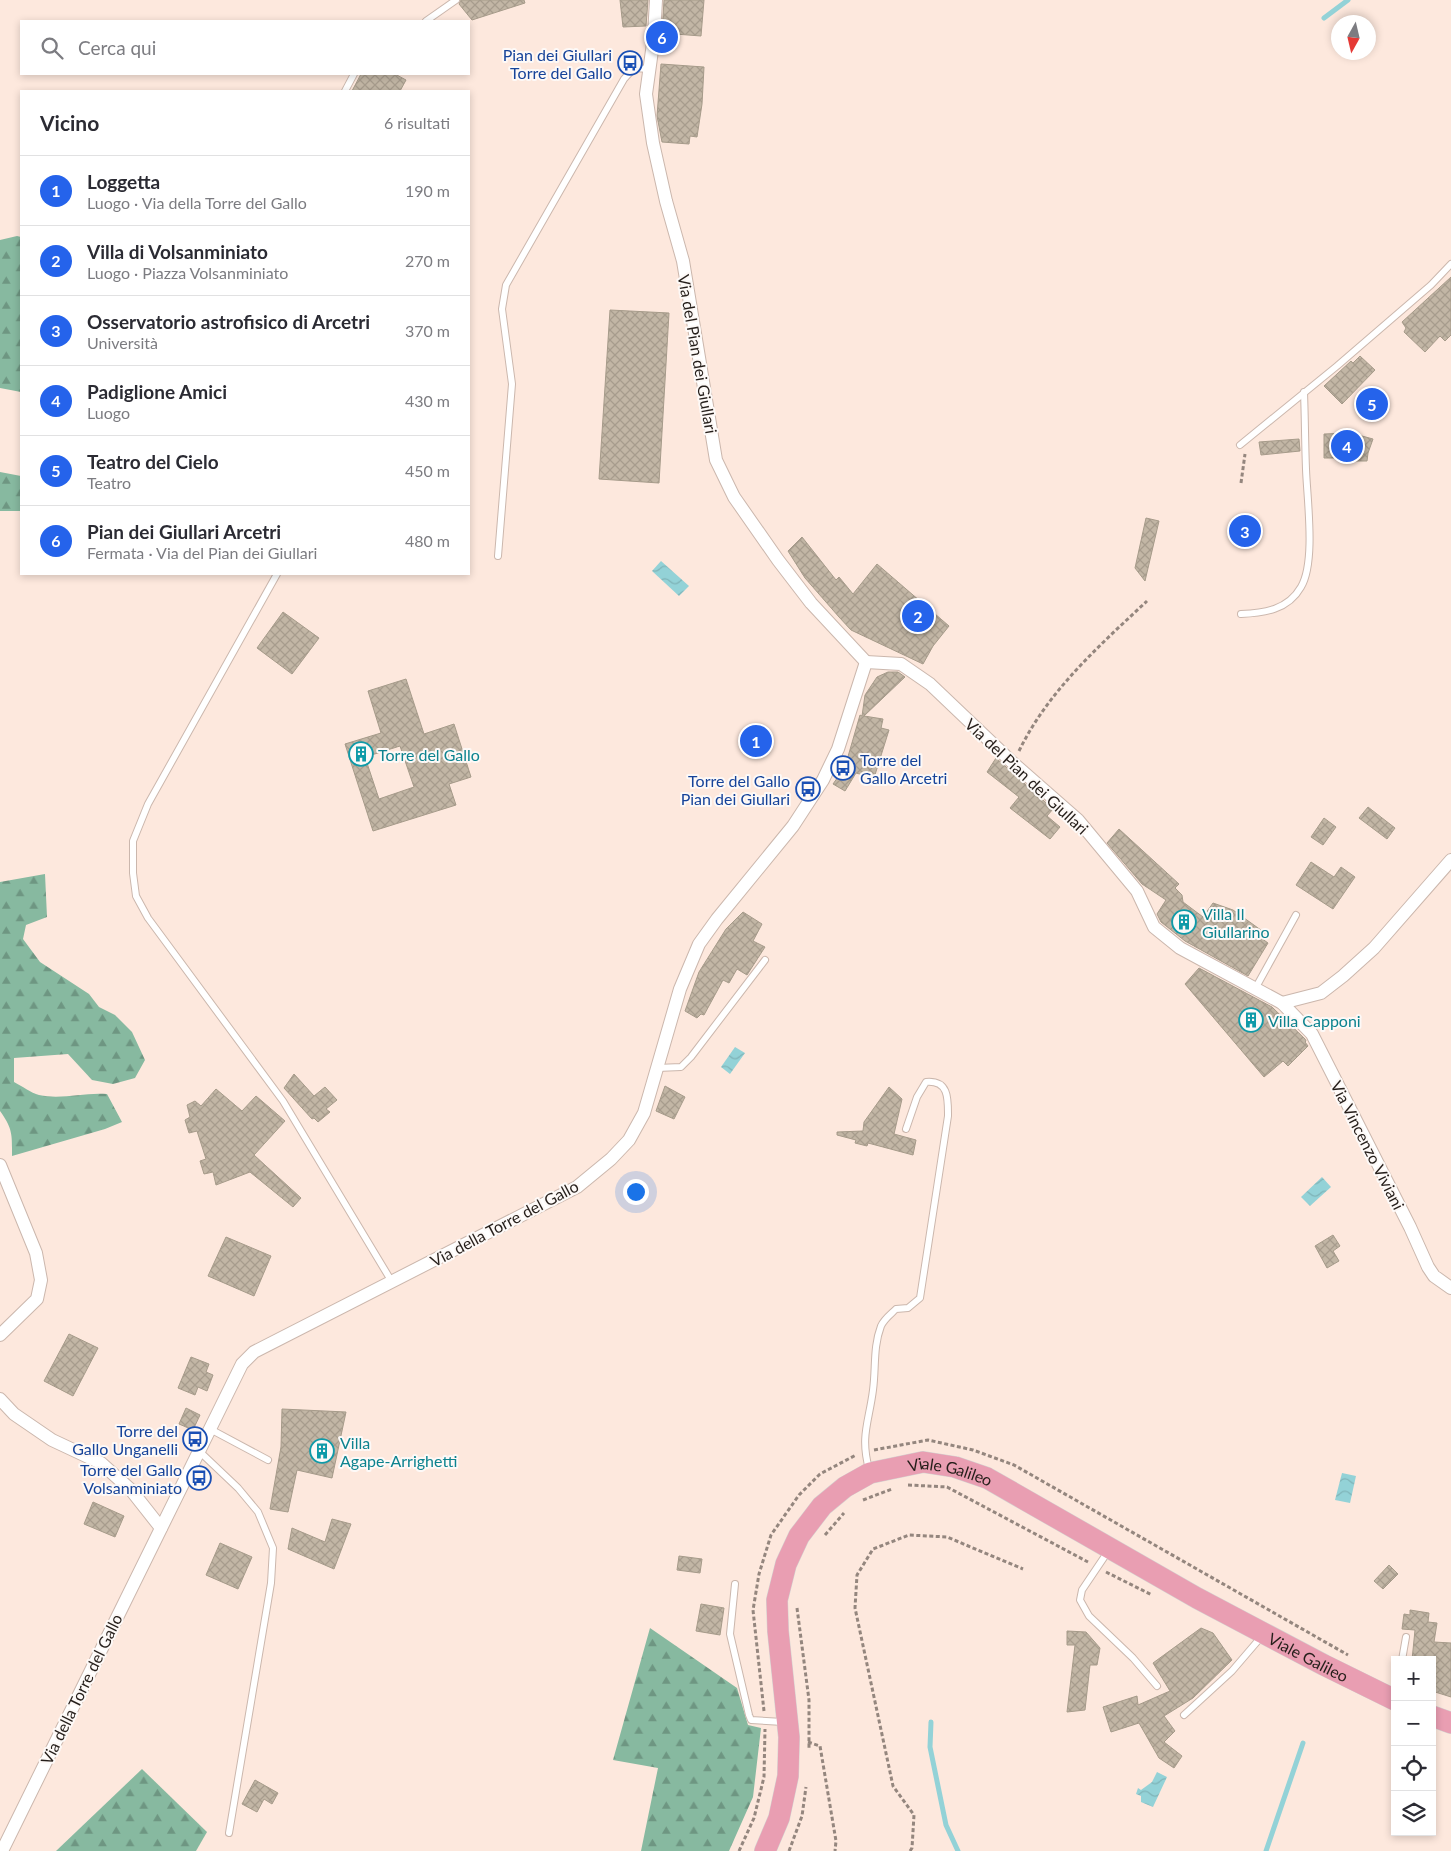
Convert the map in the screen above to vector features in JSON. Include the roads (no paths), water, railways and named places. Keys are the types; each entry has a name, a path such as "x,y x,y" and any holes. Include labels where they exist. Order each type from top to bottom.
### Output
{"main road":[{"name":"Viale Galileo","path":"765,1851 779,1818 788,1776 788,1730 778,1631 777,1600 786,1564 799,1536 822,1506 845,1486 870,1473 923,1462 955,1467 987,1478 1110,1549 1265,1634 1391,1696"},
{"path":"1436,1717 1451,1723"}],"street":[{"name":"Via del Pian dei Giullari","path":"656,0 654,36 646,94 653,143 666,202 683,262 716,460 734,497 811,603 866,662 901,664 930,684 1006,756 1078,820 1137,891 1154,927 1180,948 1282,1003"},
{"name":"Via della Torre del Gallo","path":"2,1851 242,1364 254,1352 577,1187 629,1140 644,1113 680,989 699,944 793,826 823,780 838,749 866,662"},
{"path":"1282,1003 1321,993 1343,976 1374,948 1451,860"},
{"name":"Via Vincenzo Viviani","path":"1282,1003 1312,1034 1410,1227 1428,1267 1434,1276 1451,1288"},
{"path":"0,1165 36,1253 41,1280 36,1299 0,1335"},
{"path":"0,1399 14,1414 52,1440 101,1463 131,1490 161,1528"}],"lane":[{"path":"427,20 456,0"},
{"path":"498,556 512,384 502,309 506,285 624,79 634,68 649,69"},
{"path":"346,90 353,75"},
{"path":"1240,445 1431,285 1451,264"},
{"path":"1241,614 1263,613 1278,608 1290,600 1301,587 1307,572 1310,544 1304,392"},
{"path":"276,575 148,804 133,842 133,873 136,896 148,918 283,1100 392,1282"},
{"path":"1255,989 1296,915"},
{"path":"657,1068 681,1066 691,1058 765,960"},
{"path":"870,1473 865,1452 865,1431 873,1389 876,1342 882,1323 896,1308 908,1308 920,1298 948,1116 948,1097 944,1088 939,1084 926,1082 917,1097 906,1129"},
{"path":"210,1429 268,1460"},
{"path":"199,1451 238,1488 258,1512 273,1548 272,1583 229,1833"},
{"path":"1110,1549 1082,1590 1080,1600 1089,1616 1133,1658 1157,1686"},
{"path":"735,1584 730,1634 751,1720 766,1722 788,1730"},
{"path":"1184,1715 1232,1672 1265,1634"},
{"path":"1403,1656 1406,1637"}],"water":[{"path":"661,561 689,586 679,596 652,571"},
{"path":"735,1047 745,1053 730,1074 721,1067"},
{"path":"1322,1177 1331,1187 1310,1206 1301,1197"},
{"path":"1342,1473 1356,1476 1350,1503 1335,1500"},
{"path":"1157,1772 1167,1777 1153,1807 1141,1802 1141,1796 1136,1794 1138,1788 1141,1790 1152,1782"}],"waterway":[{"path":"1324,18 1348,0"},
{"path":"931,1722 930,1747 946,1825 958,1851"},
{"path":"1266,1851 1303,1743"}],"place":[{"name":"Pian dei Giullari Arcetri","path":"662,37"},
{"name":"Pian dei Giullari Torre del Gallo","path":"630,63"},
{"name":"Teatro del Cielo","path":"1372,404"},
{"name":"Padiglione Amici","path":"1347,446"},
{"name":"Osservatorio astrofisico di Arcetri","path":"1245,531"},
{"name":"Villa di Volsanminiato","path":"918,616"},
{"name":"Loggetta","path":"756,741"},
{"name":"Torre del Gallo","path":"361,754"},
{"name":"Torre del Gallo Arcetri","path":"843,768"},
{"name":"Torre del Gallo Pian dei Giullari","path":"808,789"},
{"name":"Villa Il Giullarino","path":"1184,922"},
{"name":"Villa Capponi","path":"1251,1020"},
{"name":"Torre del Gallo Unganelli","path":"195,1439"},
{"name":"Villa Agape-Arrighetti","path":"322,1451"},
{"name":"Torre del Gallo Volsanminiato","path":"199,1478"}]}
